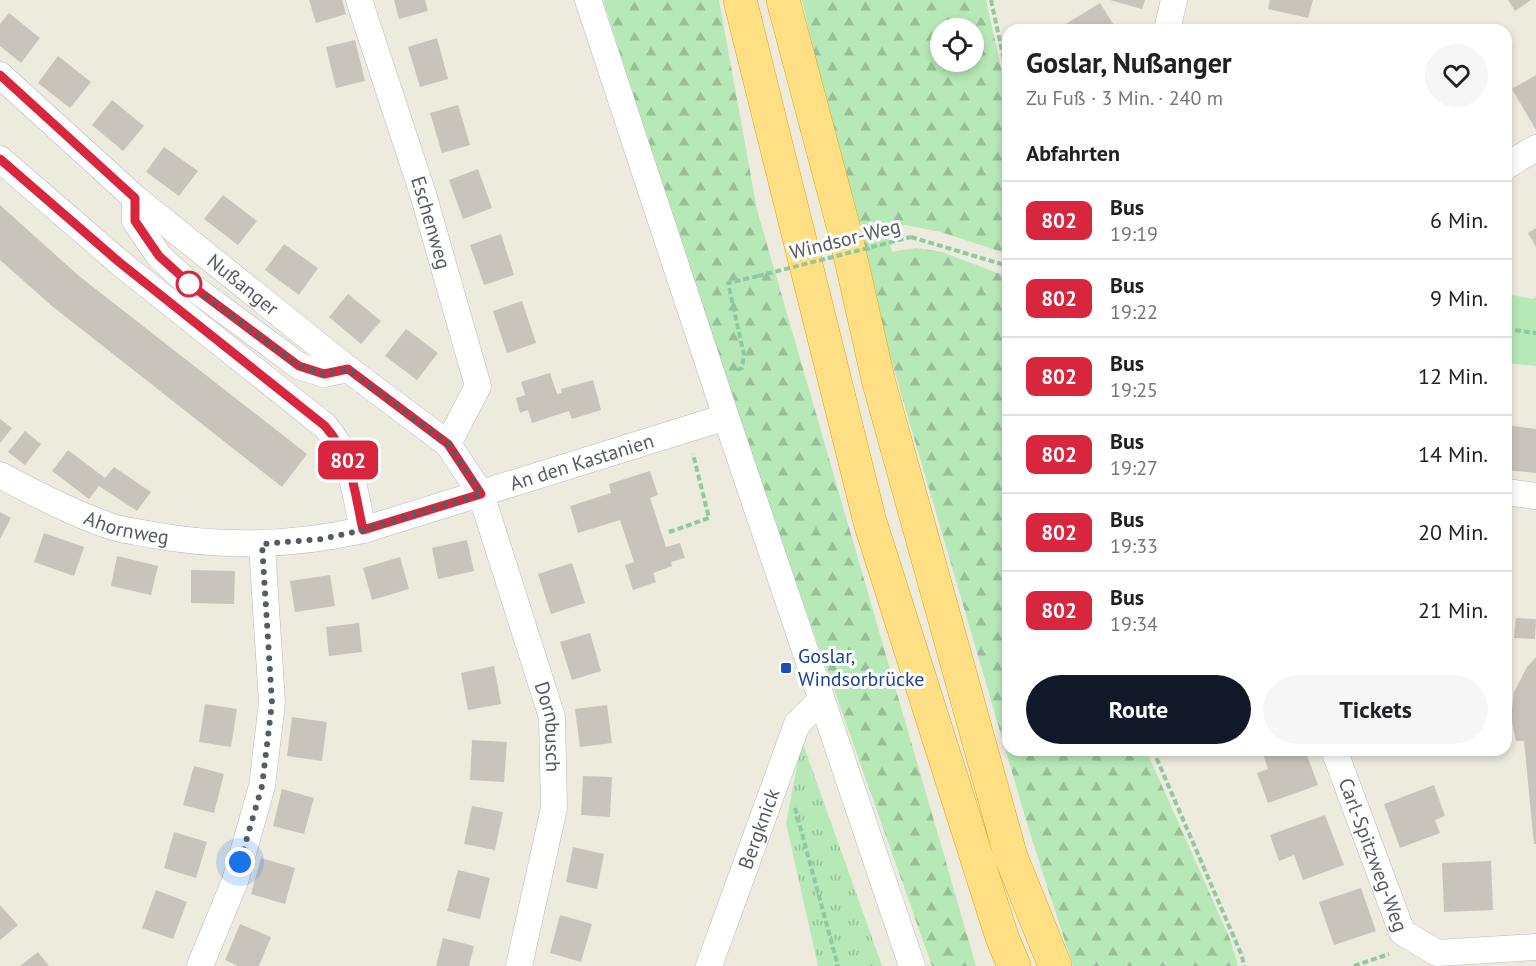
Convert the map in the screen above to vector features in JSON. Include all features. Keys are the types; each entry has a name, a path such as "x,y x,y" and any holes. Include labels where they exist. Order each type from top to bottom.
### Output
{"highway":[{"path":"740,0 870,522 1002,937 1014,966"},
{"path":"783,0 845,233 879,383 1011,857 1055,966"}],"street":[{"name":"Eschenweg","path":"359,0 423,194 478,386 448,444"},
{"path":"588,0 912,966"},
{"path":"1168,24 1174,0"},
{"name":"Nußanger","path":"0,75 135,198 348,369 448,444 481,494"},
{"path":"1512,162 1536,148"},
{"path":"0,159 119,262 325,426 339,441 349,462 363,530"},
{"name":"An den Kastanien","path":"262,544 322,539 363,530 726,417"},
{"name":"Ahornweg","path":"0,475 113,527 193,542 262,544"},
{"path":"1512,493 1536,496"},
{"name":"Dornbusch","path":"481,494 552,717 554,808 519,966"},
{"path":"200,966 235,881 262,786 272,703 262,544"},
{"name":"Bergknick","path":"709,966 797,724 821,700"},
{"name":"Carl-Spitzweg-Weg","path":"1336,756 1402,932 1437,953 1536,947"}],"path":[{"path":"992,0 1002,49"},
{"name":"Windsor-Weg","path":"758,276 911,237 1002,264"},
{"path":"1512,330 1536,333"},
{"path":"669,531 709,518 687,430"},
{"path":"1156,756 1244,966"},
{"path":"777,778 795,808 838,966"}],"green space":[{"path":"603,0 719,0 757,210 976,966 932,966 729,393"},
{"path":"802,0 986,0 1002,72 1002,252 941,232 905,225 886,230 892,252 916,248 942,252 1002,275 1002,738 864,267"},
{"path":"1512,295 1533,299 1536,297 1536,366 1512,364"},
{"path":"802,741 882,966 818,966 786,823"},
{"path":"1007,756 1149,756 1230,939 1238,966 1073,966"}],"building":[{"path":"309,0 342,0 346,14 316,23"},
{"path":"394,0 425,0 428,11 399,19"},
{"path":"1110,0 1145,0 1142,9"},
{"path":"1270,0 1313,0 1308,18 1268,9"},
{"path":"1508,0 1531,0 1515,11"},
{"path":"1100,3 1113,24 1066,24"},
{"path":"9,13 40,38 21,63 0,46 0,24"},
{"path":"437,38 448,79 420,87 408,47"},
{"path":"355,40 365,81 336,88 326,47"},
{"path":"58,56 91,82 70,108 38,83"},
{"path":"1536,75 1536,130 1512,89"},
{"path":"112,100 144,126 123,151 92,125"},
{"path":"458,105 470,145 442,153 430,113"},
{"path":"164,147 198,171 179,196 146,172"},
{"path":"478,169 492,208 463,219 449,180"},
{"path":"223,195 257,221 238,245 204,219"},
{"path":"0,205 79,276 307,454 282,487 52,306 0,260"},
{"path":"1536,228 1536,247 1528,233"},
{"path":"501,234 514,275 484,285 470,245"},
{"path":"284,244 318,268 299,295 265,270"},
{"path":"348,294 381,321 361,344 329,317"},
{"path":"522,301 536,343 507,353 493,311"},
{"path":"406,329 438,353 417,380 385,356"},
{"path":"550,373 557,394 562,393 561,389 593,380 601,410 572,419 569,411 532,423 528,410 520,413 516,398 525,395 521,382"},
{"path":"0,419 12,428 0,443"},
{"path":"1512,426 1536,429 1536,473 1512,471"},
{"path":"25,431 41,444 25,465 8,452"},
{"path":"68,450 105,478 114,467 151,492 137,511 99,486 89,499 52,471"},
{"path":"650,471 658,495 650,498 666,547 680,543 685,558 671,562 672,566 653,573 656,582 633,590 625,565 634,562 620,520 578,533 570,506 611,493 609,484"},
{"path":"0,512 11,518 0,539"},
{"path":"44,533 84,547 74,576 34,562"},
{"path":"467,540 474,571 438,579 432,548"},
{"path":"117,556 158,566 151,595 111,586"},
{"path":"400,557 409,589 372,600 363,568"},
{"path":"572,563 585,603 551,614 538,574"},
{"path":"191,570 235,571 234,604 191,603"},
{"path":"330,575 335,606 295,612 290,581"},
{"path":"1516,618 1536,619 1535,639 1514,638"},
{"path":"359,623 362,652 329,656 326,627"},
{"path":"590,633 601,671 572,680 560,642"},
{"path":"1536,657 1536,844 1534,844 1524,741 1516,741 1512,723 1514,692 1527,667"},
{"path":"494,666 501,704 468,710 461,673"},
{"path":"205,704 237,709 231,747 199,742"},
{"path":"607,705 612,743 580,747 575,709"},
{"path":"292,717 327,722 322,761 287,756"},
{"path":"472,740 507,742 504,782 470,780"},
{"path":"1264,756 1307,756 1318,785 1268,803 1257,773 1268,769"},
{"path":"194,766 224,774 214,813 183,805"},
{"path":"583,776 612,777 610,817 581,815"},
{"path":"1434,785 1445,816 1435,820 1440,833 1400,848 1384,804"},
{"path":"282,789 314,798 304,834 273,826"},
{"path":"472,806 503,812 495,850 464,844"},
{"path":"1325,815 1344,865 1303,880 1294,855 1279,861 1270,835"},
{"path":"174,832 207,842 196,878 164,868"},
{"path":"573,847 604,854 597,889 566,882"},
{"path":"261,858 295,868 285,904 251,894"},
{"path":"1491,861 1493,910 1444,912 1442,863"},
{"path":"458,870 490,878 480,919 447,911"},
{"path":"1361,888 1376,931 1334,945 1319,902"},
{"path":"156,890 187,902 173,939 142,928"},
{"path":"0,905 18,925 0,940"},
{"path":"560,915 592,924 581,962 550,953"},
{"path":"240,924 271,937 259,966 238,966 225,960"},
{"path":"443,938 474,946 469,966 436,966"},
{"path":"38,952 49,966 20,966"}],"bus line":[{"name":"802","path":"0,75 135,198 135,221 159,256 192,286 299,366 324,374 348,369 448,444 481,494 363,530 349,462 339,441 325,426 119,262 0,159"}],"place":[{"name":"Goslar, Windsorbrücke","path":"786,668"}],"route":[{"path":"189,284 299,366 324,374 348,369 448,444 481,494 363,530 322,539 262,544 272,703 262,786 240,862"}]}
